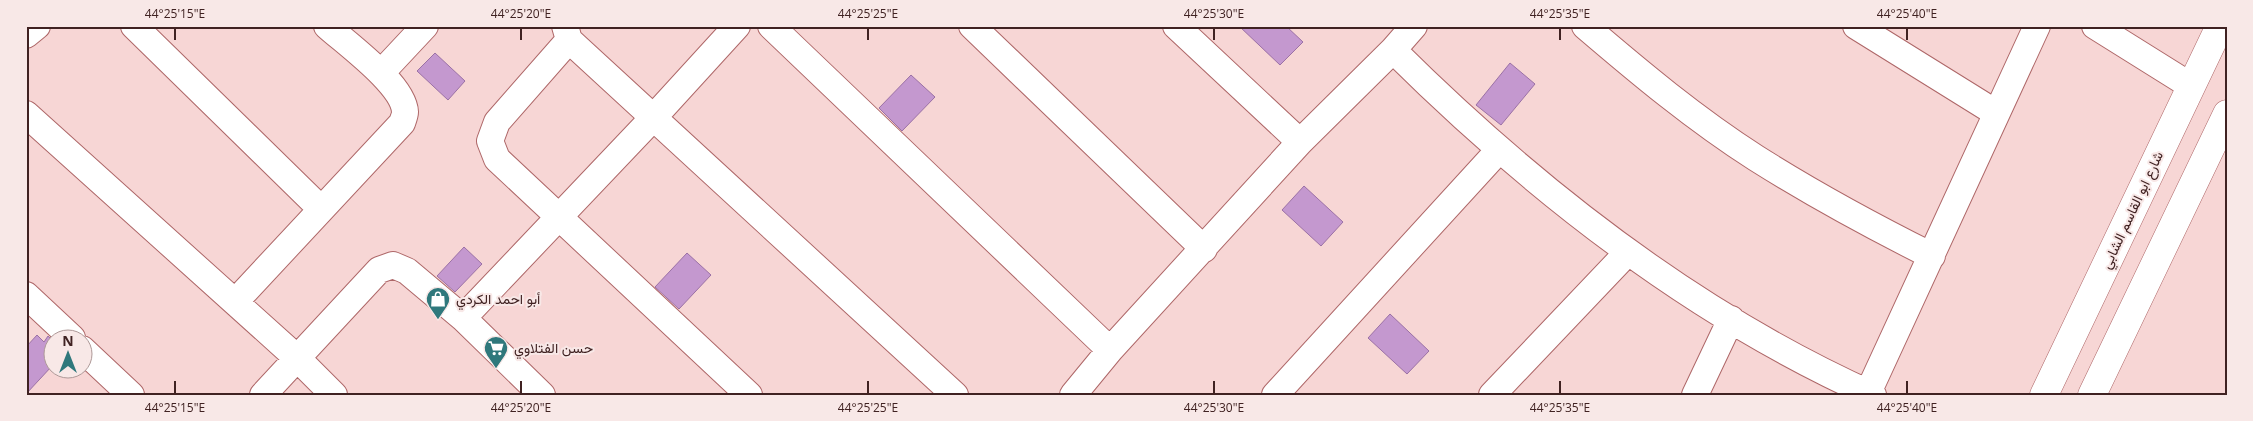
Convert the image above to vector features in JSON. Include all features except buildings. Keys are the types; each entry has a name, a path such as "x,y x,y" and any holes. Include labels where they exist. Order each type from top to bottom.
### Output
{"main road":[{"name":"شارع ابو القاسم الشابي","path":"2044,395 2220,26"},
{"path":"2092,395 2225,122"}],"street":[{"path":"26,35 37,26"},
{"path":"134,26 321,209"},
{"path":"235,302 402,123 405,113 401,98 381,73 327,26"},
{"path":"381,73 425,26"},
{"path":"463,318 653,118 736,26"},
{"path":"770,26 1110,350"},
{"path":"972,26 1204,249"},
{"path":"1073,395 1110,350 1300,142 1393,50 1414,26"},
{"path":"1585,26 1646,78 1755,157 1829,202 1932,256"},
{"path":"1856,26 1996,113"},
{"path":"1393,50 1499,150 1562,203 1628,252 1731,319 1869,394 2037,26"},
{"path":"2095,26 2191,86"},
{"path":"1185,29 1300,142"},
{"path":"749,395 497,159 490,141 497,122 567,33 653,118 954,395"},
{"path":"26,114 297,358 334,395"},
{"path":"1275,395 1499,150"},
{"path":"1492,395 1628,252"},
{"path":"263,395 379,270 393,266 407,270 463,318 542,395"},
{"path":"26,295 61,328"},
{"path":"1695,395 1731,319"},
{"path":"92,358 131,395"}],"place":[{"name":"أبو احمد الكردي","path":"438,320"},
{"name":"حسن الفتلاوي","path":"496,369"}]}
